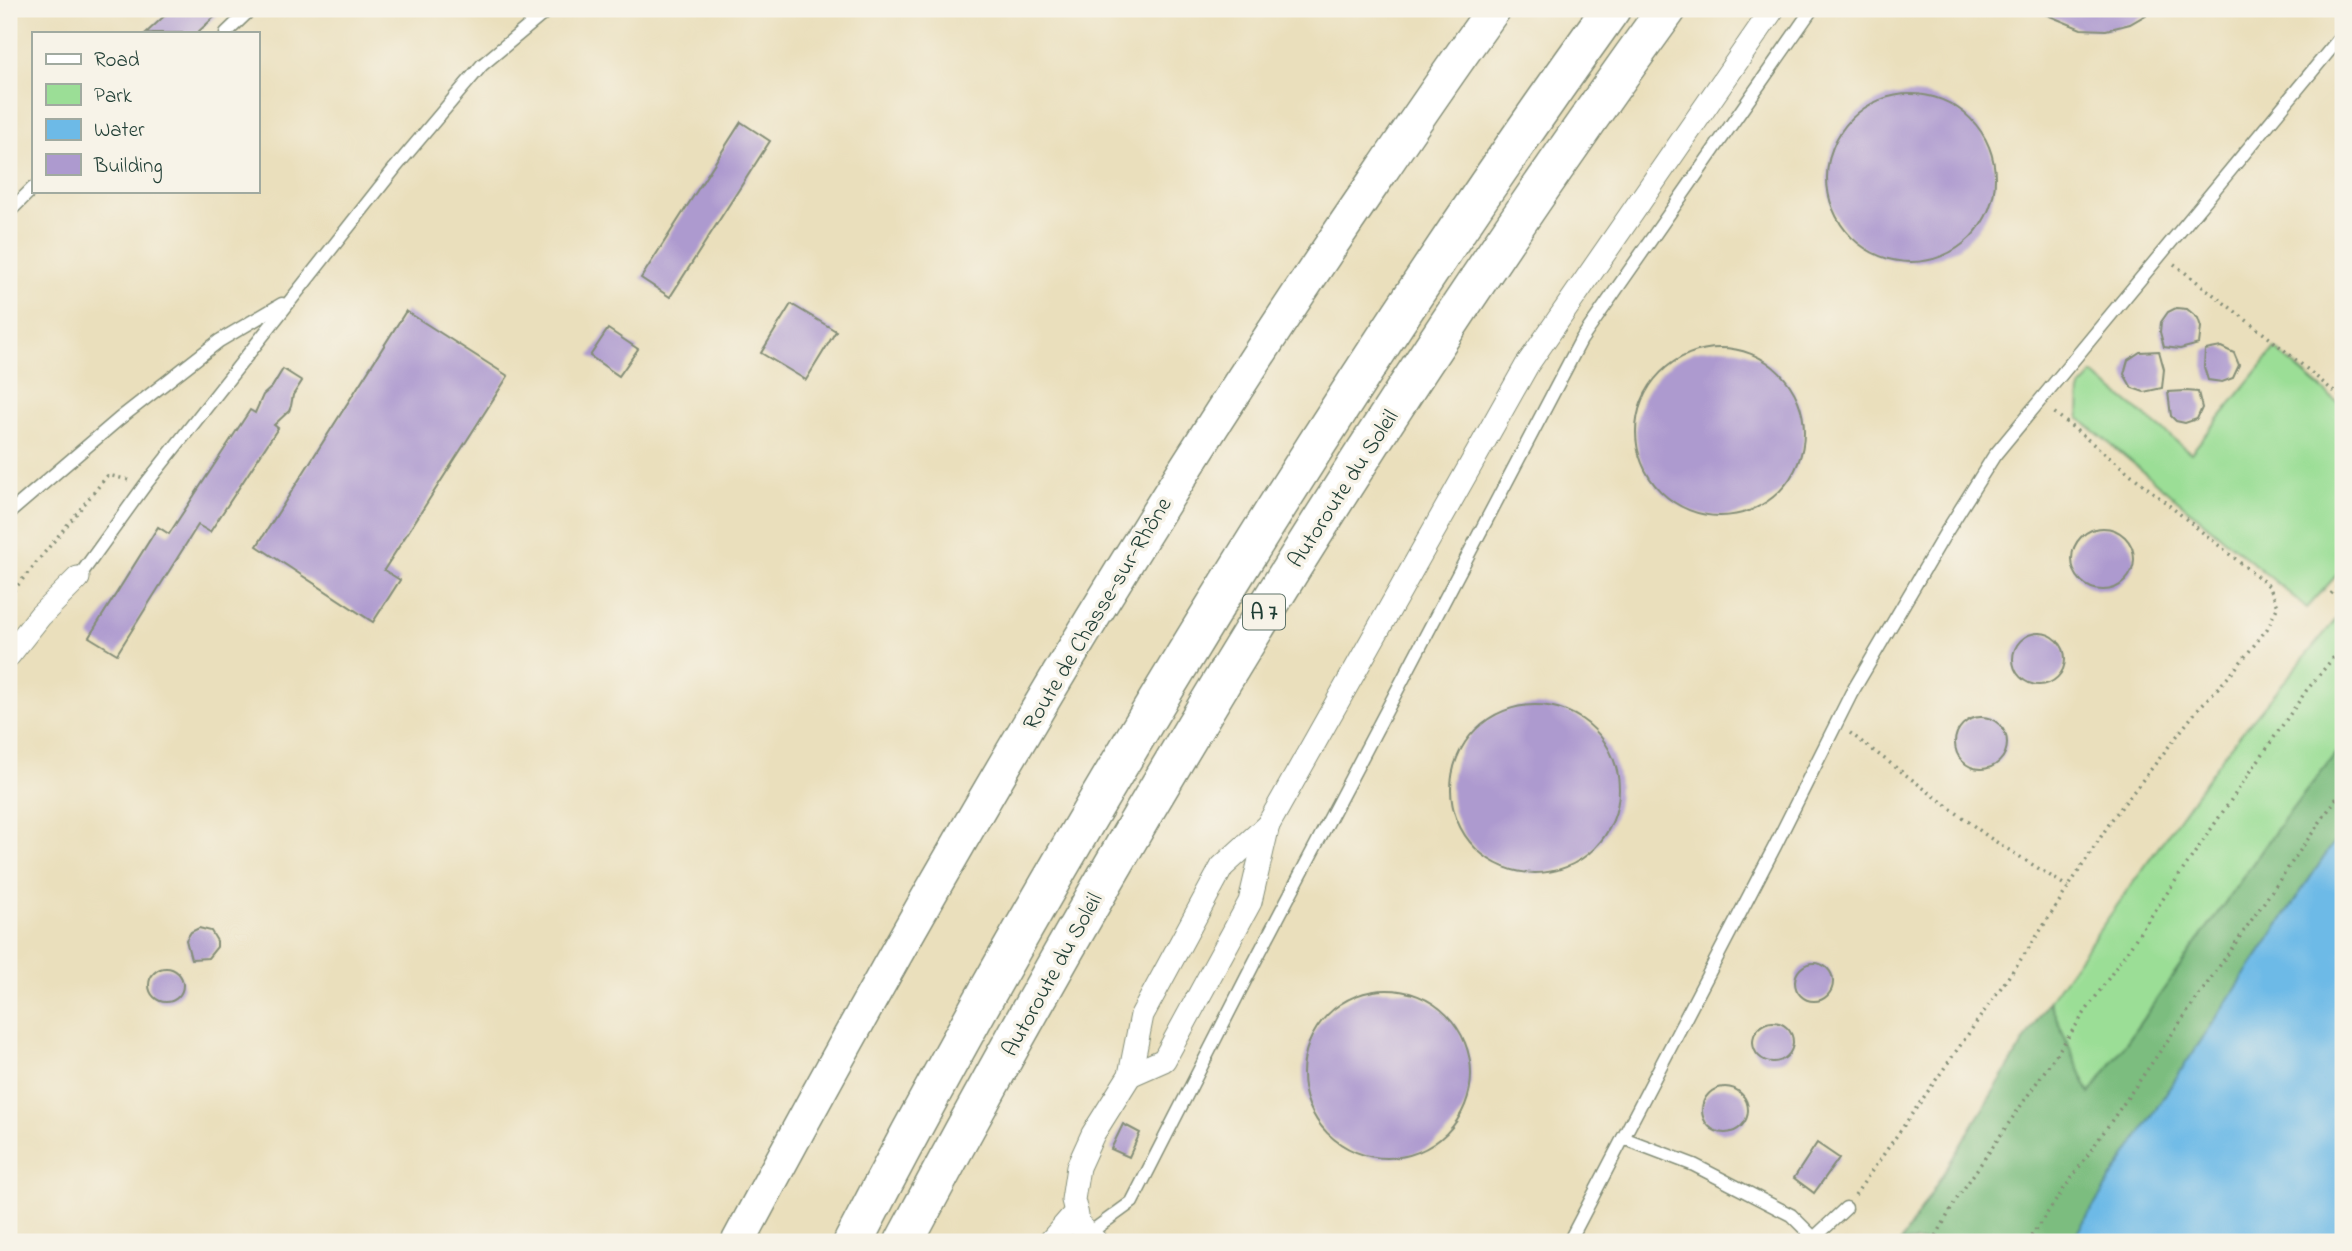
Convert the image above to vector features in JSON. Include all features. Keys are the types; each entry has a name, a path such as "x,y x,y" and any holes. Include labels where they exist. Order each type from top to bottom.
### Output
{"highway":[{"name":"Autoroute du Soleil","path":"853,1242 1035,909 1234,573 1430,271 1611,9"},
{"name":"Autoroute du Soleil","path":"904,1242 1090,904 1279,586 1460,307 1667,9"}],"main road":[{"name":"Route de Chasse-sur-Rhône","path":"738,1242 923,903 1191,456 1294,299 1494,9"}],"street":[{"path":"1130,1075 1164,1060 1250,902 1268,825 1527,365 1773,9"},
{"path":"9,655 40,616 78,578"},
{"path":"1092,1238 1079,1225 1073,1200 1078,1167 1093,1134 1130,1075 1142,1015 1222,867 1268,825"},
{"path":"1050,1242 1076,1212"}],"lane":[{"path":"227,32 251,9"},
{"path":"78,578 145,485 394,168 482,65 549,9"},
{"path":"1092,1238 1132,1202 1260,951 1581,340 1812,9"},
{"path":"1569,1242 1851,694 1994,456 2343,34"},
{"path":"9,212 32,189"},
{"path":"9,513 119,419 219,341 289,301"},
{"path":"1623,1138 1694,1165 1791,1215 1814,1240 1846,1208"}],"path":[{"path":"2161,255 2272,340 2343,399"},
{"path":"1846,1208 2033,942 2113,818 2198,709 2231,674 2267,629 2278,606 2269,586 2040,401"},
{"path":"9,596 108,475 145,485"},
{"path":"2331,594 2343,580"},
{"path":"1933,1242 1956,1200 2306,691 2343,646"},
{"path":"1836,723 1990,838 2068,887"},
{"path":"2027,1242 2343,789"}],"green space":[{"path":"2275,349 2343,407 2343,568 2307,608 2079,418 2080,388 2093,374 2191,453"},
{"path":"2343,611 2343,744 2282,822 2089,1095 2049,1001 2229,748"},
{"path":"2343,744 2343,829 2172,1084 2071,1242 1901,1242 2049,1001 2090,1094 2282,822"}],"water":[{"path":"2343,829 2343,1242 2071,1242 2172,1084"}],"building":[{"path":"172,9 223,9 198,32 147,32"},
{"path":"2033,9 2156,9 2130,24 2106,30 2081,29"},
{"path":"1911,94 1943,101 1958,108 1970,119 1981,131 1988,146 1995,178 1988,210 1981,225 1970,237 1958,248 1943,255 1911,262 1879,255 1864,248 1852,237 1841,225 1834,210 1827,178 1834,146 1841,131 1852,119 1864,108 1879,101"},
{"path":"741,122 770,141 670,297 641,278"},
{"path":"791,304 836,331 806,380 761,353"},
{"path":"2176,308 2187,309 2198,318 2201,327 2199,344 2180,349 2164,347 2160,332 2161,322 2168,312"},
{"path":"406,311 508,376 384,570 400,580 373,622 257,546"},
{"path":"608,329 638,349 619,376 590,356"},
{"path":"2221,347 2234,353 2239,365 2233,378 2222,382 2208,380 2204,367 2205,350"},
{"path":"1720,348 1752,355 1767,362 1779,373 1790,385 1797,400 1804,432 1797,464 1790,479 1779,491 1767,502 1752,509 1720,516 1688,509 1673,502 1661,491 1650,479 1643,464 1636,432 1643,400 1650,385 1661,373 1673,362 1688,355"},
{"path":"2159,351 2164,369 2162,388 2144,392 2132,388 2124,374 2128,360 2140,352"},
{"path":"283,369 302,381 293,395 289,411 274,425 278,428 210,532 198,525 117,654 89,637 158,527 169,534 250,410 255,413 263,395 272,387"},
{"path":"2168,392 2198,392 2202,408 2197,419 2185,423 2176,421 2171,416"},
{"path":"2097,528 2109,528 2125,537 2132,547 2132,571 2125,581 2109,590 2097,590 2086,585 2077,576 2072,565 2072,553 2077,542 2086,533"},
{"path":"2039,633 2058,640 2065,659 2058,678 2039,685 2020,678 2013,659 2020,640"},
{"path":"1535,705 1567,712 1582,719 1594,730 1605,742 1612,757 1619,789 1612,821 1605,836 1594,848 1582,859 1567,866 1535,873 1503,866 1488,859 1476,848 1465,836 1458,821 1451,789 1458,757 1465,742 1476,730 1488,719 1503,712"},
{"path":"1981,717 1991,719 1999,725 2005,733 2005,753 1999,761 1991,767 1981,769 1971,767 1963,761 1957,753 1955,743 1957,733 1963,725 1971,719"},
{"path":"199,928 211,931 217,941 217,947 208,958 191,959 186,940 191,932"},
{"path":"1814,963 1828,968 1833,982 1828,996 1814,1001 1800,996 1795,982 1800,968"},
{"path":"166,968 178,973 183,985 178,997 166,1002 154,997 149,985 154,973"},
{"path":"1387,990 1419,997 1434,1004 1446,1015 1457,1027 1464,1042 1471,1074 1464,1106 1457,1121 1446,1133 1434,1144 1419,1151 1387,1158 1355,1151 1340,1144 1328,1133 1317,1121 1310,1106 1303,1074 1310,1042 1317,1027 1328,1015 1340,1004 1355,997"},
{"path":"1773,1022 1787,1028 1793,1042 1787,1056 1773,1062 1759,1056 1753,1042 1759,1028"},
{"path":"1725,1087 1741,1094 1748,1110 1741,1126 1725,1133 1709,1126 1702,1110 1709,1094"},
{"path":"1123,1124 1140,1133 1129,1157 1111,1149"},
{"path":"1817,1143 1839,1158 1814,1193 1794,1178"}]}
